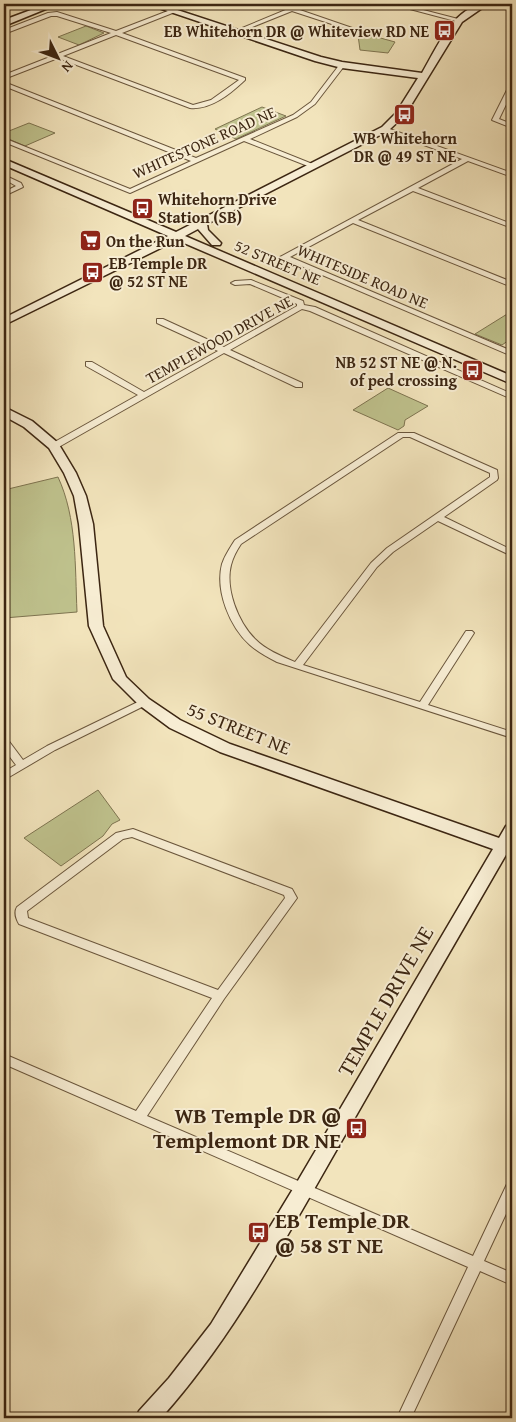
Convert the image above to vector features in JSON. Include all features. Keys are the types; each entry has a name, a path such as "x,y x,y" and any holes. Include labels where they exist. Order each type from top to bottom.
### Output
{"street":[{"path":"4,6 9,4"},
{"path":"4,16 36,4"},
{"path":"4,22 54,4"},
{"path":"151,4 238,31 318,59 342,65 423,76"},
{"path":"238,31 304,4"},
{"path":"394,4 459,20"},
{"path":"4,322 182,234 385,129 400,115 459,20 484,4"},
{"path":"291,9 355,30"},
{"path":"4,77 173,10"},
{"path":"4,32 50,14 57,14 116,33 243,79 225,95 192,107 58,56"},
{"name":"WHITESTONE ROAD NE","path":"4,140 130,191 305,109 313,103 342,65"},
{"path":"4,84 197,161"},
{"path":"512,86 494,120 512,126"},
{"path":"385,129 512,175"},
{"path":"244,139 313,166"},
{"name":"52 STREET NE","path":"4,153 512,380"},
{"name":"WHITESIDE ROAD NE","path":"467,158 284,257 512,354"},
{"name":"52 STREET NE","path":"4,162 136,219 216,243 512,370"},
{"path":"4,177 19,184 20,187 4,194"},
{"path":"412,188 512,226"},
{"path":"136,219 153,233 157,246"},
{"path":"352,220 512,285"},
{"path":"202,223 203,231 216,243"},
{"path":"235,283 252,282 300,303 302,307"},
{"name":"TEMPLEWOOD DRIVE NE","path":"54,446 302,307 312,309 512,397"},
{"path":"160,321 299,385"},
{"path":"89,364 144,395"},
{"name":"55 STREET NE","path":"4,411 28,424 54,446 70,472 81,500 86,524 96,626 120,679 144,702 175,724 225,748 508,838"},
{"path":"298,665 374,565 390,550 494,478 494,472 411,435 402,435 238,542 231,554 226,569 227,591 235,615 243,632 260,649 298,665 512,735"},
{"path":"438,517 512,553"},
{"path":"422,706 469,633"},
{"path":"4,777 20,765 144,702"},
{"path":"4,742 20,765"},
{"path":"139,1118 220,996 290,898 288,892 134,833 120,836 21,910 23,921 220,996"},
{"name":"TEMPLE DRIVE NE","path":"147,1418 177,1385 218,1332 508,838"},
{"path":"4,1059 512,1279"},
{"path":"404,1418 512,1188"}],"green space":[{"path":"86,26 104,33 79,45 58,37"},
{"path":"366,34 395,42 388,53 360,50 358,35"},
{"path":"262,107 286,116 236,139 215,129"},
{"path":"29,123 55,133 25,146 4,137 4,133"},
{"path":"512,311 512,338 502,345 475,334"},
{"path":"388,388 428,406 405,420 404,426 398,430 353,410"},
{"path":"58,477 69,509 72,526 77,612 4,618 4,490"},
{"path":"98,790 120,820 112,824 103,836 61,866 24,838"}],"place":[{"name":"EB Whitehorn DR @ Whiteview RD NE","path":"445,31"},
{"name":"WB Whitehorn DR @ 49 ST NE","path":"405,114"},
{"name":"Whitehorn Drive Station (SB)","path":"142,208"},
{"name":"On the Run","path":"90,241"},
{"name":"EB Temple DR @ 52 ST NE","path":"93,272"},
{"name":"NB 52 ST NE @ N. of ped crossing","path":"473,371"},
{"name":"WB Temple DR @ Templemont DR NE","path":"357,1128"},
{"name":"EB Temple DR @ 58 ST NE","path":"259,1233"}]}
